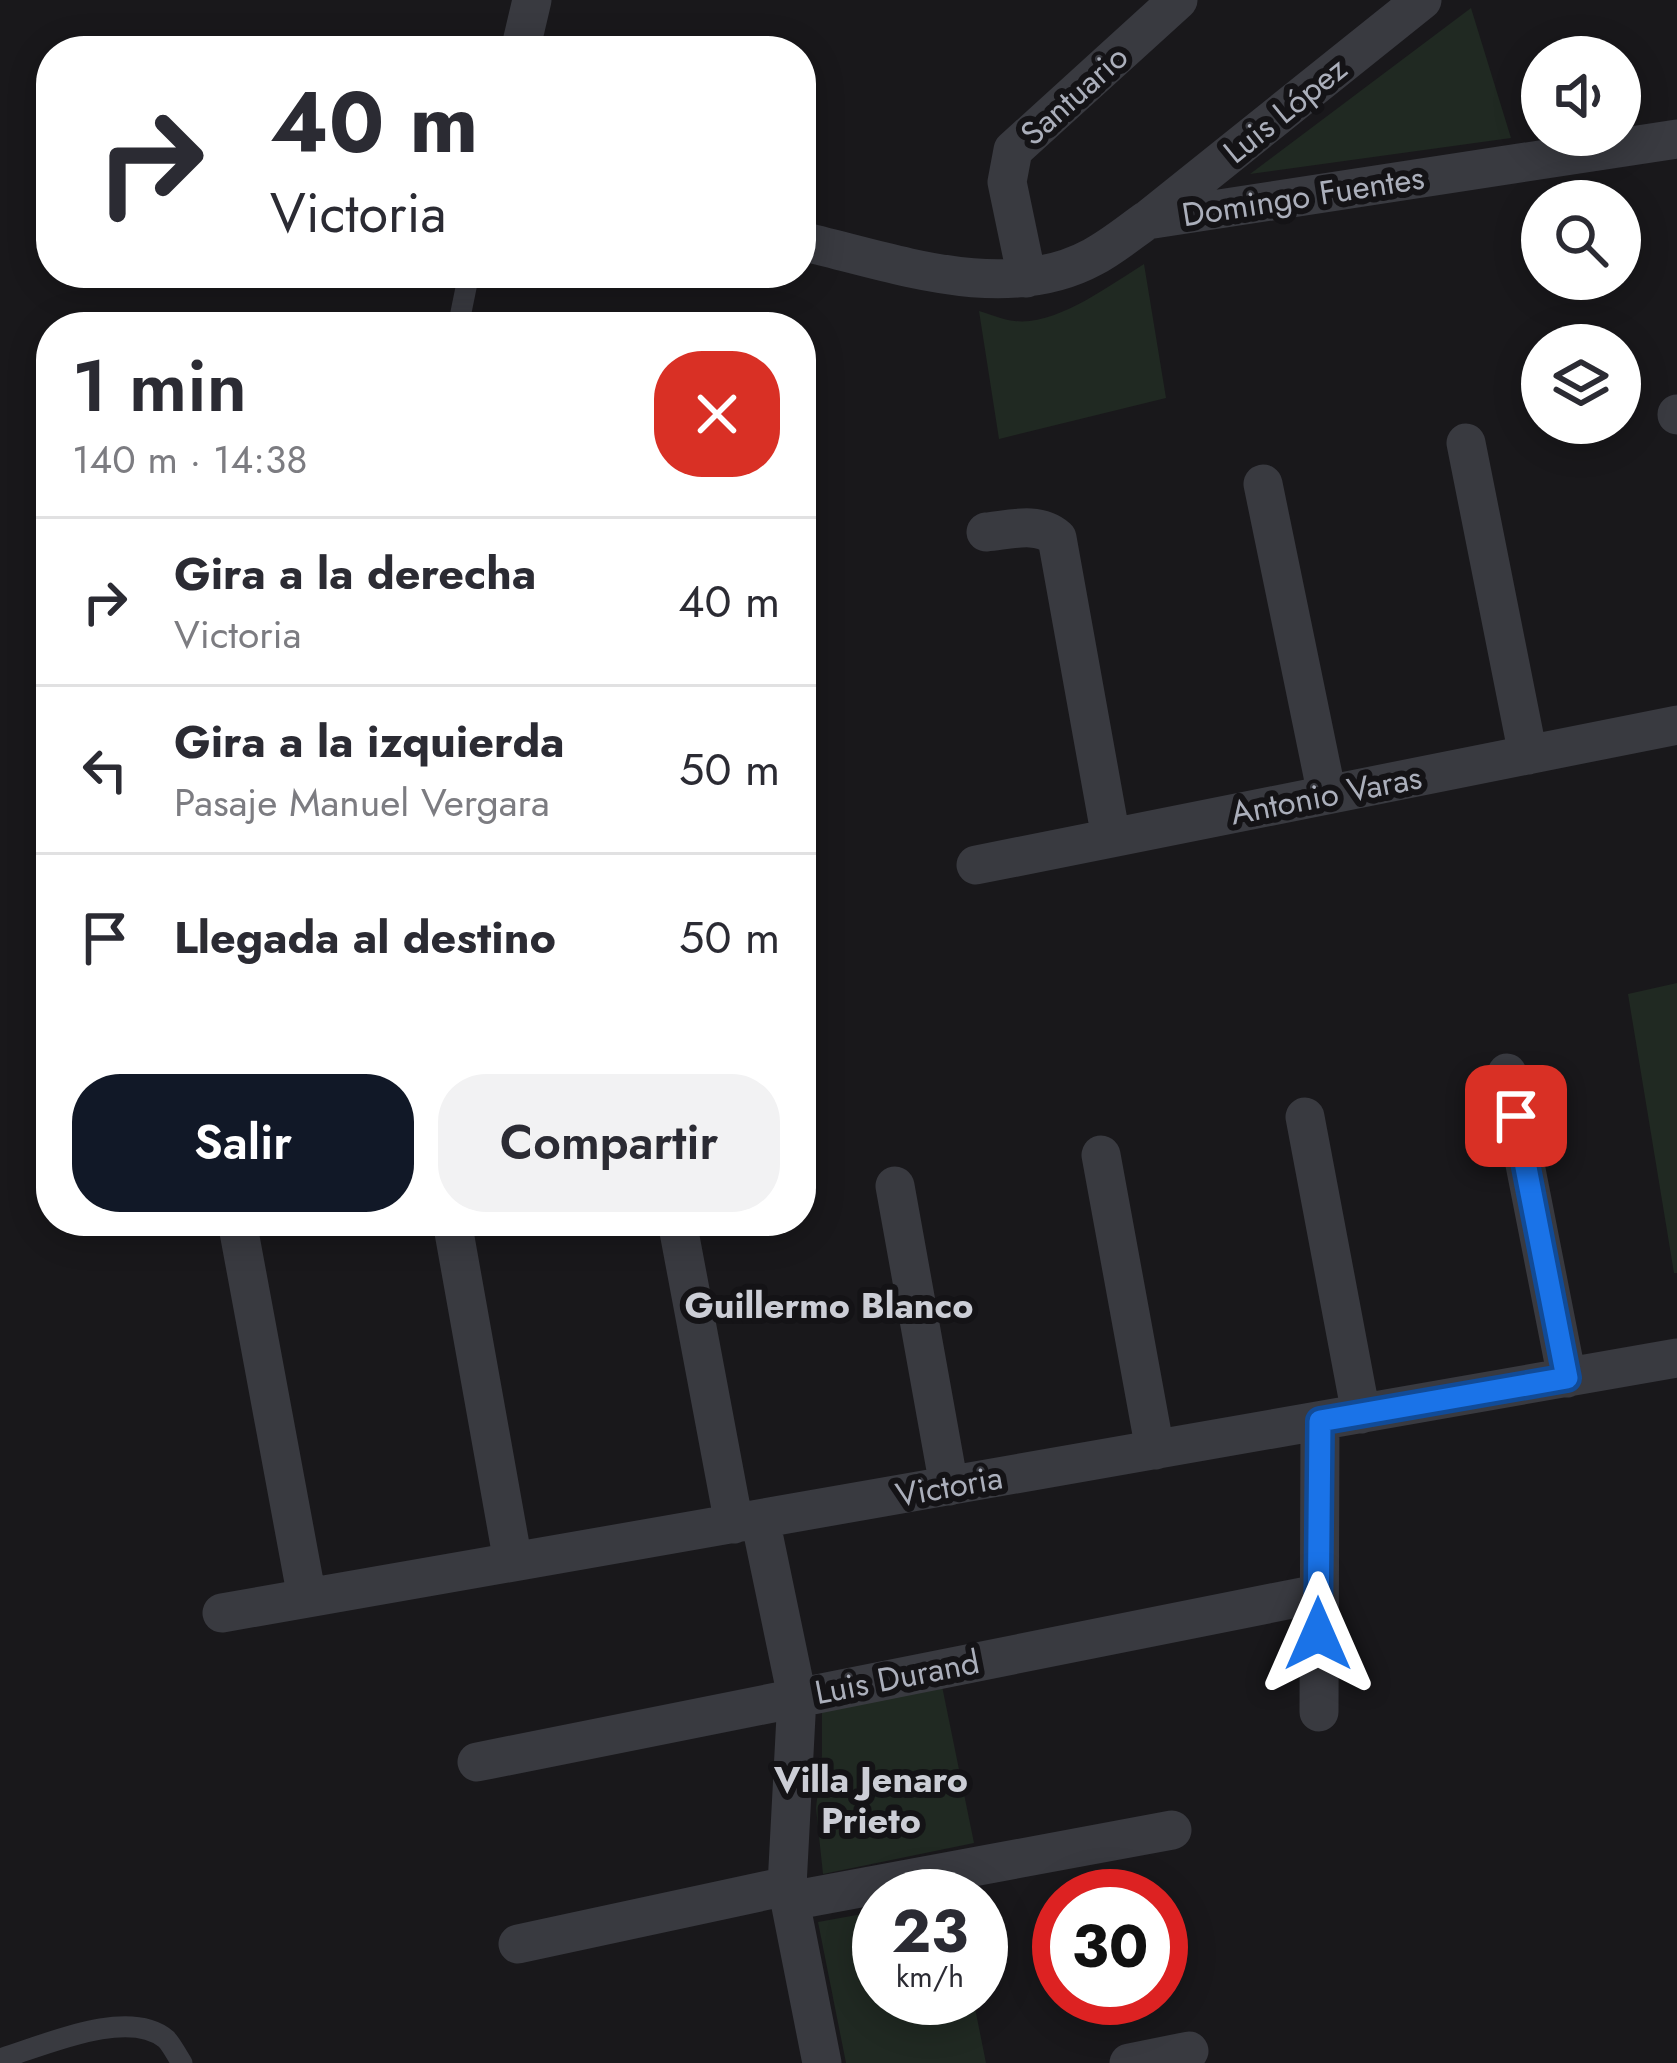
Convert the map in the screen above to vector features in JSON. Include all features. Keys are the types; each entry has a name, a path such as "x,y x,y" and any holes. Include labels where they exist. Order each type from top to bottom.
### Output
{"street":[{"path":"524,36 532,0"},
{"name":"Luis López","path":"1147,220 1422,0"},
{"name":"Santuario","path":"1027,278 1007,182 1013,150 1171,1"},
{"name":"Domingo Fuentes","path":"816,244 970,279 1027,278 1094,257 1147,220 1677,139"},
{"path":"1466,443 1528,754"},
{"path":"1264,484 1327,795"},
{"path":"986,532 1032,527 1049,530 1057,538 1111,838"},
{"name":"Antonio Varas","path":"976,865 1677,724"},
{"path":"1507,1072 1567,1378"},
{"path":"1305,1117 1361,1414"},
{"path":"1101,1155 1156,1450"},
{"path":"895,1186 949,1486"},
{"path":"240,1236 307,1598"},
{"path":"455,1236 513,1562"},
{"path":"680,1236 747,1521 797,1697 788,1894 822,2063"},
{"name":"Victoria","path":"222,1613 1677,1358"},
{"path":"1318,1712 1320,1421"},
{"name":"Luis Durand","path":"477,1762 1317,1594"},
{"path":"518,1944 1172,1830"},
{"path":"1130,2063 1189,2051"}],"lane":[{"path":"0,2059 101,2029 135,2025 165,2039 182,2063"}],"shaded area":[{"path":"1471,8 1511,138 1250,174"},
{"path":"1144,264 1166,398 999,439 979,311 1015,321 1048,317"},
{"path":"1677,983 1677,1273 1674,1273 1628,994"},
{"path":"942,1686 974,1843 823,1874 816,1808 822,1711"},
{"path":"852,1916 852,2025 978,2025 986,2063 846,2063 818,1922"}],"district":[{"name":"Guillermo Blanco","path":"829,1305"},
{"name":"Villa Jenaro Prieto","path":"871,1800"}],"route":[{"path":"1318,1634 1320,1421 1567,1378 1516,1116"}]}
